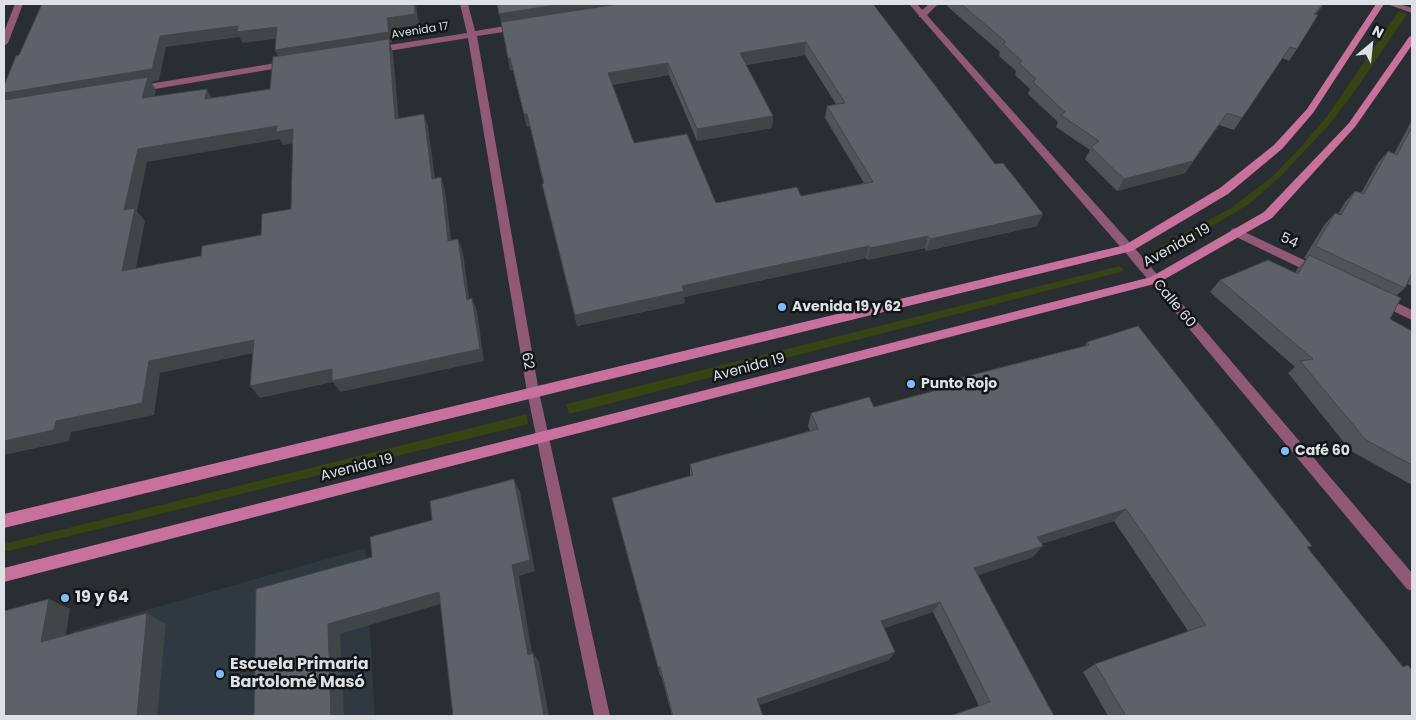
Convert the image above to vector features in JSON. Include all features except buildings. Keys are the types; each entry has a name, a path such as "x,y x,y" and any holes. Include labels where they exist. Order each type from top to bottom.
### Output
{"main road":[{"name":"Avenida 19","path":"4,521 1128,248 1224,191 1278,147 1310,111 1380,4"},
{"name":"Avenida 19","path":"4,575 1154,280 1268,215 1352,125 1412,39"}],"street":[{"path":"4,43 19,4"},
{"name":"62","path":"464,4 472,34 532,392 544,438 602,716"},
{"name":"Calle 60","path":"913,4 1128,248 1412,584"},
{"path":"922,15 934,4"},
{"path":"1390,4 1412,11"},
{"name":"Avenida 17","path":"364,52 529,25"},
{"path":"130,90 296,63"},
{"name":"54","path":"1236,232 1324,274"},
{"path":"1368,294 1412,315"}],"shaded area":[{"name":"Escuela Primaria Bartolomé Masó","path":"365,548 375,716 62,716 73,631"}],"green space":[{"path":"1399,11 1407,14 1354,92 1329,125 1279,178 1249,204 1214,225 1158,255 1152,251 1231,208 1273,176 1328,115"},
{"path":"1120,266 1124,271 569,414 566,404"},
{"path":"527,414 528,424 4,552 4,544"}],"place":[{"name":"Avenida 19 y 62","path":"782,307"},
{"name":"Punto Rojo","path":"911,384"},
{"name":"Café 60","path":"1285,451"},
{"name":"19 y 64","path":"65,598"},
{"name":"Escuela Primaria Bartolomé Masó","path":"220,674"}]}
